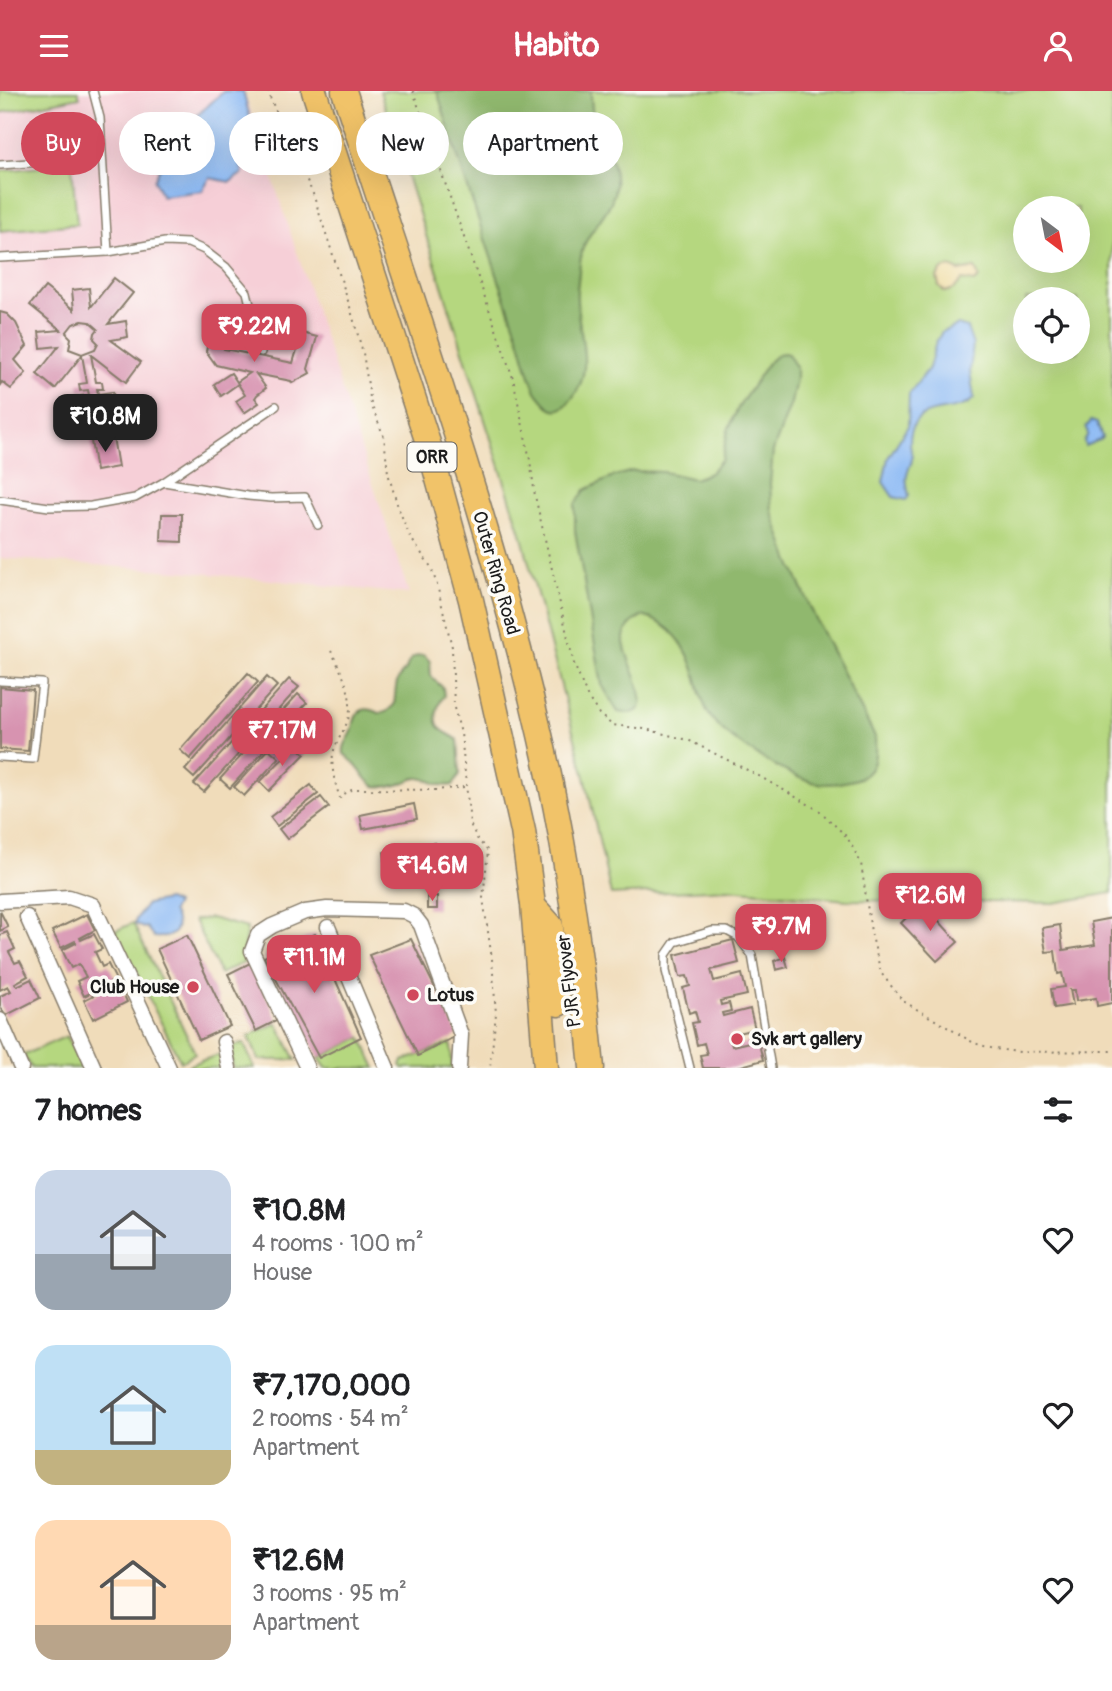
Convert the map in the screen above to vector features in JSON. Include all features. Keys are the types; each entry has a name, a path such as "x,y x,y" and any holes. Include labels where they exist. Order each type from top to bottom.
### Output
{"highway":[{"name":"Outer Ring Road","path":"314,91 433,459 471,600 523,831 533,905 546,1068"},
{"name":"Outer Ring Road","path":"344,91 503,592 558,825 583,984 592,1068"},
{"name":"PJR Flyover","path":"562,1068 559,944 568,884"},
{"name":"PJR Flyover","path":"533,905 551,926 559,944 578,1068"}],"street":[{"path":"0,901 69,897 93,905 169,1068"},
{"path":"307,1068 252,951 258,935 272,926 305,912 327,909 404,911 414,916 421,925 458,1025 461,1046 459,1068"},
{"path":"27,917 93,1068"},
{"path":"328,927 387,1068"},
{"path":"0,1020 22,1068"},
{"path":"223,1042 229,1068"}],"lane":[{"path":"93,91 99,112"},
{"path":"0,165 21,164"},
{"path":"102,175 108,252"},
{"path":"0,258 108,252 165,241 188,243 204,250 226,267 247,292 261,352"},
{"path":"0,500 49,507 91,506 135,498 164,482 276,406"},
{"path":"164,482 248,496 305,497 318,525"},
{"path":"0,681 42,683 33,759 0,757"},
{"path":"690,1068 666,971 666,954 675,942 712,931 727,931 738,937 752,955 771,1068"}],"path":[{"path":"267,91 310,186 363,353 371,404 384,437 388,473 398,507 410,537 431,567 453,647 453,703 461,733 470,824 478,840 488,851 483,898 491,950 496,1014 490,1068"},
{"path":"413,91 513,378 535,496 574,664 587,696 598,714 612,725 645,729 688,740 820,811 847,837 861,863 871,932 881,973 903,1001 974,1043 994,1049 1020,1052 1112,1051"},
{"path":"331,651 343,676 350,708 344,732 333,753 334,779 340,798 357,789 436,790 465,787"}],"shaded area":[{"path":"0,91 244,91 251,112 229,112 229,175 272,175 409,594 190,572 0,558"}],"green space":[{"path":"0,91 78,91 80,97 0,113"},
{"path":"380,91 1112,91 1112,893 1053,903 847,900 728,889 611,895 586,781 521,533 407,175 449,175 449,112 387,112"},
{"path":"437,91 591,91 593,112 463,112 463,172 449,128 449,112 444,112"},
{"path":"21,169 21,175 73,175 77,224 0,231 0,171"},
{"path":"464,175 614,175 613,197 582,253 577,305 584,365 576,393 561,409 553,409 546,404 531,381"},
{"path":"778,354 788,354 796,367 796,380 791,403 773,451 770,484 772,511 789,559 817,622 875,737 875,757 871,769 862,777 839,783 812,782 787,772 728,735 707,712 683,646 670,630 653,619 642,616 629,626 625,633 626,650 641,699 640,708 632,713 618,712 602,685 575,531 575,505 585,490 615,476 633,471 664,472 694,479 710,473 722,459 728,430 738,408 767,364"},
{"path":"423,655 430,662 432,677 443,688 444,696 436,718 442,730 458,740 460,774 453,785 441,785 417,778 396,785 374,786 344,754 345,744 360,711 368,709 379,713 386,712 394,705 399,677 411,659"},
{"path":"211,918 247,928 244,947 249,960 220,974 194,920"},
{"path":"133,923 195,1053 181,1062 115,931"},
{"path":"277,1023 296,1060 259,1060 248,1036"},
{"path":"67,1036 83,1068 31,1068 23,1055"},
{"path":"361,1037 376,1068 326,1068 319,1058"},
{"path":"244,1043 254,1068 233,1068 230,1051 234,1046"},
{"path":"451,1043 452,1068 403,1068 401,1065 403,1061"},
{"path":"222,1054 227,1068 186,1068 194,1063"}],"sand":[{"path":"950,267 959,271 975,268 979,278 974,282 962,280 954,289 945,292 939,286 937,277 942,269"}],"water":[{"path":"224,91 243,91 249,112 229,112 229,175 240,175 230,182 210,178 202,191 162,196 154,180 156,175 215,175 215,112 201,112"},
{"path":"958,325 967,328 973,345 970,371 974,398 957,407 926,414 918,420 912,429 910,443 912,461 906,480 909,496 906,500 893,497 883,482 888,458 908,426 909,394 929,368 936,342 942,332"},
{"path":"1091,421 1097,423 1102,437 1085,446 1084,441 1088,434 1086,427"},
{"path":"167,900 176,904 172,911 176,928 172,934 154,937 146,927 135,924 147,904"}],"building":[{"path":"114,278 133,293 108,324 126,321 128,337 111,340 141,362 126,382 91,355 96,382 102,382 103,389 97,389 98,394 113,392 117,434 75,438 71,397 89,395 88,390 80,391 79,384 87,383 82,355 55,389 37,374 59,346 41,348 39,332 61,330 30,305 45,287 74,310 72,290 89,288 91,307","holes":["90,322 98,329 94,339 98,343 95,349 82,354 69,349 71,338 66,333 73,324"]},
{"path":"0,312 7,314 16,323 27,346 15,360 26,373 11,389 2,382 0,385"},
{"path":"215,313 232,317 224,349 293,363 302,333 317,337 308,369 310,373 292,383 256,374 266,388 255,398 259,403 244,413 236,401 245,395 238,384 221,396 214,384 231,373 237,382 250,373 216,365 206,351"},
{"path":"113,437 118,467 96,471 91,441"},
{"path":"162,514 182,514 182,542 161,541"},
{"path":"248,673 258,682 190,759 180,750"},
{"path":"267,677 277,686 194,778 185,770"},
{"path":"289,679 299,687 204,792 194,784"},
{"path":"0,687 33,690 28,751 0,749"},
{"path":"298,694 307,703 230,788 220,779"},
{"path":"296,745 305,754 269,791 260,782"},
{"path":"269,749 279,758 244,796 234,787"},
{"path":"311,785 318,794 277,826 270,817"},
{"path":"321,797 329,807 287,839 279,829"},
{"path":"414,804 417,819 363,829 360,815"},
{"path":"435,843 437,855 386,864 384,852"},
{"path":"427,896 437,896 437,909 427,909"},
{"path":"916,908 924,917 930,911 958,942 937,961 901,923"},
{"path":"0,911 8,927 0,931"},
{"path":"87,914 95,930 80,938 81,940 94,934 102,949 95,952 102,967 108,964 116,980 102,987 104,991 119,984 127,1002 93,1019 84,1000 98,993 97,990 84,996 77,981 86,977 79,964 71,968 62,950 76,943 75,941 61,948 52,931"},
{"path":"1112,918 1112,1003 1097,1006 1096,998 1076,1001 1075,990 1070,990 1073,1005 1054,1008 1051,989 1065,987 1062,973 1058,974 1055,951 1046,952 1042,928 1060,925 1063,950 1095,945 1091,922"},
{"path":"7,932 15,949 9,952 15,963 20,961 28,976 15,983 17,986 31,979 40,998 5,1016 0,1005 0,996 11,991 8,986 0,990 0,935"},
{"path":"315,934 361,1037 319,1058 264,957"},
{"name":"Club House","path":"187,935 230,1026 199,1040 157,949"},
{"name":"Lotus","path":"411,939 458,1035 418,1056 369,955"},
{"path":"733,940 739,963 711,970 714,981 742,974 747,995 720,1001 721,1005 729,1003 731,1011 722,1013 723,1016 750,1009 755,1029 729,1035 732,1046 758,1040 763,1060 734,1068 703,1068 700,1055 707,1054 704,1043 697,1045 692,1023 698,1022 695,1011 689,1013 683,988 690,986 687,976 680,977 675,955"},
{"path":"785,957 788,967 776,970 774,961"},
{"path":"250,963 278,1020 256,1031 228,974"}],"place":[{"name":"Club House","path":"193,987"},
{"name":"Lotus","path":"413,995"},
{"name":"Svk art gallery","path":"737,1039"}]}
